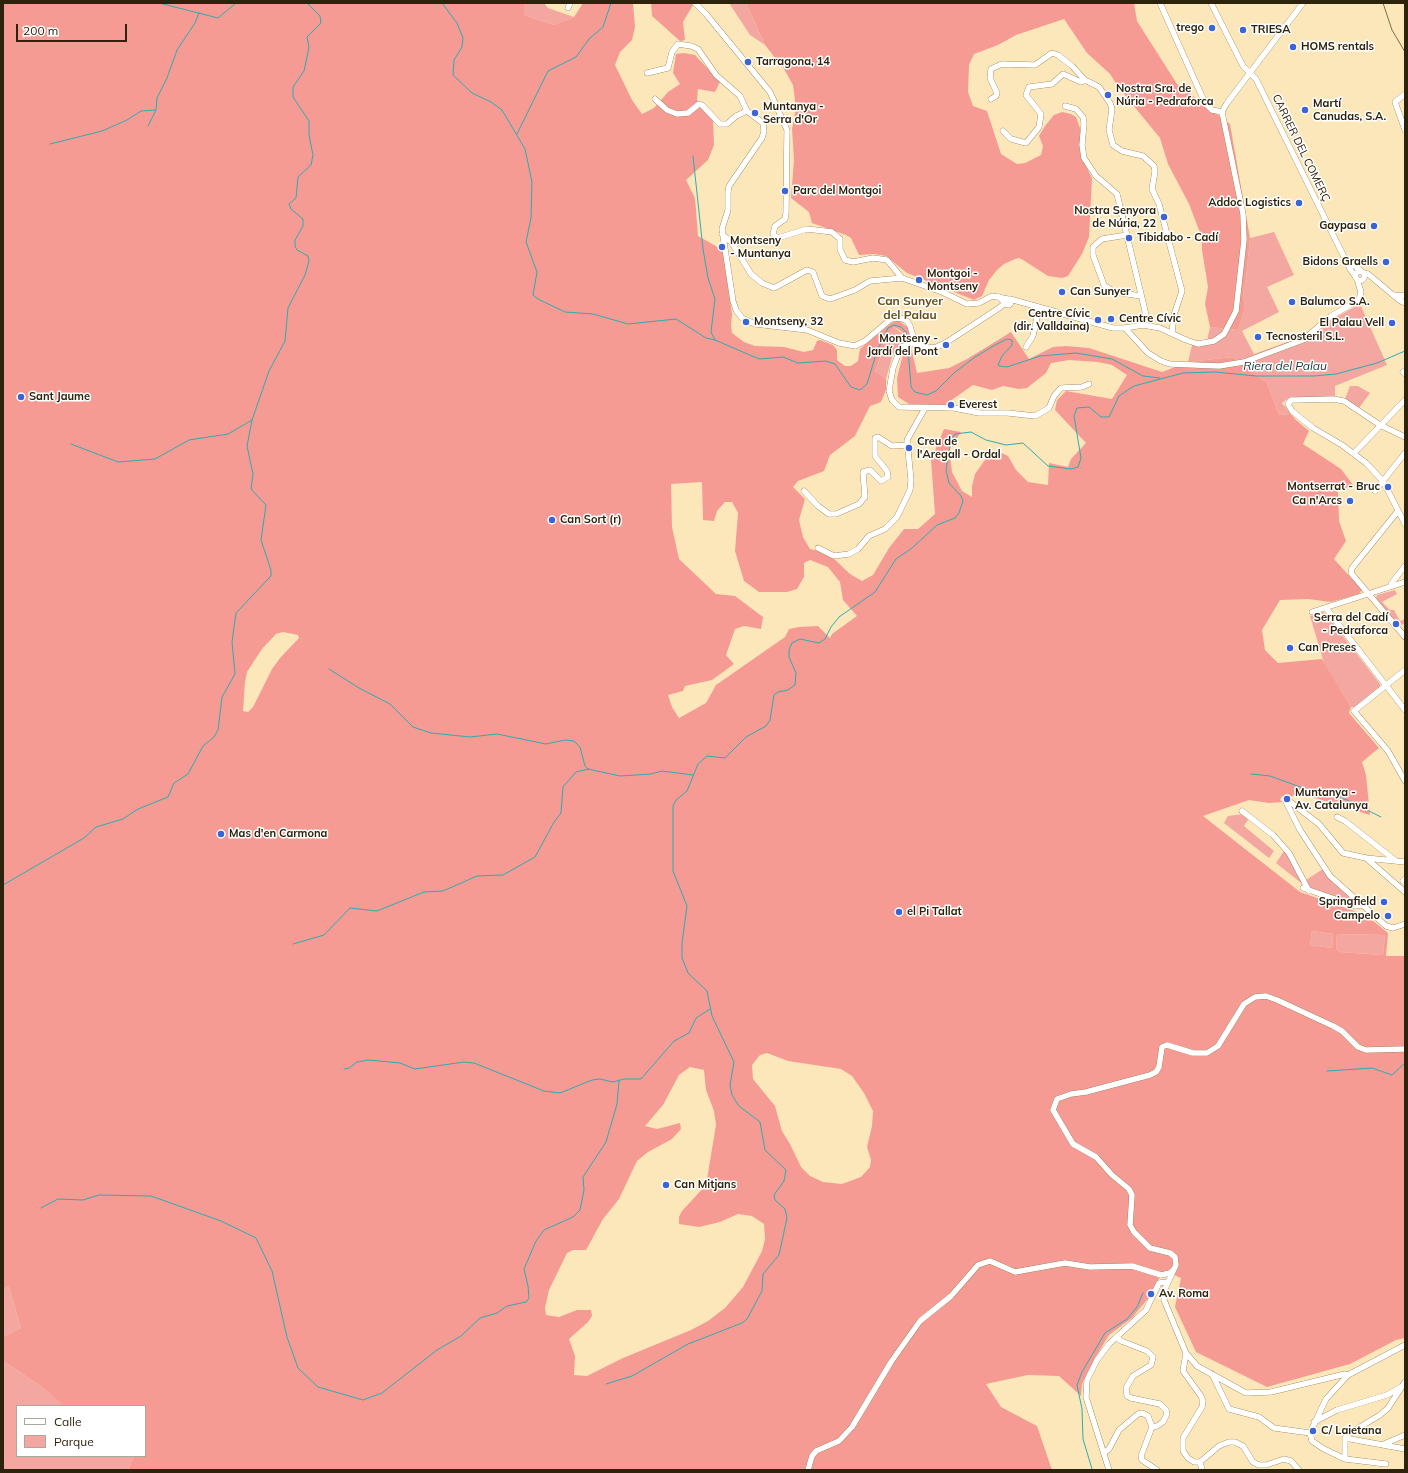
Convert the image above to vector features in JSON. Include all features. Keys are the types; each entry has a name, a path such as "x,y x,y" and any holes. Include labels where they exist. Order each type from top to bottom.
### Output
{"street":[{"path":"695,3 706,14 770,92 787,130 786,213 785,219 775,226 773,234 776,237 781,237 807,229 832,232 840,239 840,249 845,260 853,262 872,258 887,260 896,268 902,278"},
{"path":"1160,3 1205,103 1212,110 1222,112"},
{"name":"CARRER DEL COMERÇ","path":"1211,3 1243,66 1256,79 1342,255 1360,276"},
{"path":"722,234 732,243 751,274 762,283 774,288 807,270 813,272 822,296 830,299 855,290 870,281 902,278 928,286 967,304 979,304 988,296 999,297 1008,302 1020,303 1113,328 1143,325 1160,328 1186,340 1205,344 1214,342 1224,334 1234,317 1243,254 1243,214 1222,112 1227,103 1303,3"},
{"path":"647,73 668,68 672,52 678,44 691,46 698,49 716,75 740,96 747,110 762,123 764,134 729,186 728,210 723,225 722,234 732,301 736,310 745,320 760,324 807,330 839,343 855,346 865,340 891,319 901,318 907,320 915,343"},
{"path":"991,99 996,96 997,93 990,78 991,70 1002,64 1035,65 1052,53 1058,55 1072,66 1085,81"},
{"path":"1002,131 1011,139 1026,143 1039,128 1041,114 1026,95 1029,87 1052,84 1062,74 1082,82 1085,81 1098,87 1110,103 1112,109 1109,130 1113,145 1122,151 1143,156 1154,166 1155,171 1152,189 1159,204 1182,291 1174,315 1172,333"},
{"path":"1405,94 1395,102 1405,130"},
{"path":"655,99 667,110 677,114 688,113 699,104 702,105 720,124 727,124 736,116 747,110"},
{"path":"1064,106 1076,109 1083,117 1084,130 1082,145 1084,158 1096,176 1116,194 1146,315 1143,325"},
{"path":"1127,235 1102,239 1094,247 1093,255 1104,285 1111,290 1121,293 1141,296"},
{"path":"1124,328 1148,353 1161,362 1170,364 1210,365 1244,362 1303,340 1331,316 1359,300 1361,296 1360,276 1373,279 1390,293 1405,302"},
{"path":"1390,293 1405,297 1405,302"},
{"path":"1008,302 938,347 928,348 915,343 901,347 893,368 888,391 892,400 899,407 954,408 979,413 1008,413 1035,416 1049,408 1054,396 1061,388 1082,387 1089,384"},
{"path":"1026,348 1033,336 1039,308"},
{"path":"1405,437 1380,425 1344,401 1333,399 1296,400 1288,404 1292,411 1313,428 1354,453 1383,481 1405,524"},
{"path":"1354,453 1405,400"},
{"path":"818,548 834,556 849,554 858,549 870,536 884,529 897,517 910,490 911,480 907,440 925,408"},
{"path":"804,491 818,506 829,514 836,514 859,504 865,497 863,472 870,470 881,481 888,477 886,471 875,456 875,438 878,438 892,446 907,445"},
{"path":"1374,492 1405,453"},
{"path":"1398,511 1352,568 1351,573 1405,637"},
{"path":"1393,586 1391,584 1405,566"},
{"path":"1312,612 1405,582 1399,574"},
{"path":"1326,608 1405,710"},
{"path":"1405,670 1354,711 1388,751 1405,781"},
{"path":"1405,862 1398,863 1343,853 1320,824 1289,801 1286,802 1330,876 1388,927 1399,927 1405,924"},
{"path":"1242,811 1273,835 1289,853 1310,891"},
{"path":"1337,817 1345,821 1398,863"},
{"path":"1366,858 1405,892"},
{"path":"1303,888 1355,906 1363,906"},
{"path":"1109,1470 1105,1452 1086,1397 1087,1380 1097,1360 1109,1344 1143,1315 1163,1281 1175,1268 1176,1259 1174,1255 1150,1248 1134,1232 1130,1225 1132,1195 1129,1189 1112,1175 1096,1157 1073,1144 1053,1110 1054,1104 1057,1100 1071,1094 1086,1092 1150,1075 1156,1072 1159,1067 1162,1048 1167,1045 1193,1053 1208,1053 1218,1046 1230,1029 1244,1004 1255,997 1266,996 1277,1000 1333,1026 1342,1031 1358,1047 1366,1050 1405,1049"},
{"path":"808,1470 812,1456 816,1452 839,1441 852,1428 876,1386 920,1321 951,1296 978,1265 990,1261 1015,1272 1070,1263 1090,1267 1132,1266 1155,1273 1163,1281 1165,1303 1186,1353 1194,1363 1250,1393 1271,1392 1345,1374 1348,1375"},
{"path":"1116,1338 1147,1351 1153,1357 1150,1367 1133,1376 1126,1388 1127,1396 1160,1404 1164,1407 1167,1414 1163,1422 1157,1426 1152,1426"},
{"path":"1386,1464 1345,1459 1312,1441 1310,1434 1314,1422 1326,1399 1348,1375 1405,1345"},
{"path":"1186,1353 1183,1371 1203,1401 1202,1407 1183,1438 1183,1451 1188,1458 1194,1462 1200,1462 1219,1446 1229,1442 1235,1442 1243,1446 1253,1462 1266,1465 1284,1459 1291,1461 1299,1470"},
{"path":"1212,1374 1229,1409 1259,1417 1274,1428 1310,1434"},
{"path":"1314,1422 1337,1410 1388,1395 1404,1385"},
{"path":"1345,1459 1346,1438 1350,1433 1380,1415 1391,1404 1404,1385"},
{"path":"1105,1452 1119,1430 1138,1414 1142,1413 1148,1416 1152,1426 1141,1456 1142,1460 1157,1470"},
{"path":"1384,1444 1405,1435"},
{"path":"1346,1438 1405,1449"},
{"path":"1200,1462 1202,1470"}],"green space":[{"path":"524,3 544,3 548,8 574,17 554,25 524,15"},
{"path":"729,3 746,3 765,45 750,35"},
{"path":"1274,232 1294,275 1267,287 1279,312 1242,331 1254,354 1304,336 1313,337 1333,319 1360,304 1387,365 1335,386 1335,397 1289,398 1282,403 1291,414 1279,415 1267,383 1233,357 1188,362 1192,345 1206,345 1210,327 1238,330 1245,308 1243,293 1246,279 1250,238"},
{"path":"894,327 904,335 903,343 893,354 886,379 875,373 889,333"},
{"path":"1350,386 1358,386 1370,393 1359,408 1345,399"},
{"path":"1395,590 1397,594 1382,602 1390,610 1394,610 1400,621 1405,619 1405,623 1399,626 1376,599 1377,595"},
{"path":"1322,612 1325,613 1380,684 1380,687 1357,707 1351,707 1324,663 1310,616"},
{"path":"1243,814 1249,818 1244,826 1274,851 1269,858 1224,823 1228,816"},
{"path":"1284,851 1287,854 1305,886 1276,863"},
{"path":"1323,869 1350,897 1350,901 1310,888 1306,880"},
{"path":"1312,931 1333,934 1332,948 1310,945"},
{"path":"1337,934 1385,935 1383,955 1340,952 1336,949"},
{"path":"9,1287 21,1328 3,1337 3,1289"},
{"path":"3,1361 39,1385 63,1405 16,1405 16,1457 134,1457 128,1470 3,1470"}],"shaded area":[{"path":"3,3 524,3 524,15 554,25 574,17 583,3 633,3 635,27 632,40 620,52 615,65 632,100 642,114 654,108 668,92 680,84 673,73 676,54 684,53 695,55 720,82 715,92 698,89 697,100 713,120 714,145 708,160 686,180 695,198 698,236 723,250 732,314 732,333 744,342 755,346 784,347 804,352 813,350 817,341 820,340 833,345 837,350 837,360 845,366 851,366 858,361 860,349 890,324 895,321 899,321 909,328 910,337 903,343 904,335 900,330 894,327 889,333 875,372 886,379 886,390 881,402 870,406 855,436 830,455 824,471 798,481 793,487 805,499 799,520 803,537 810,549 828,553 850,574 862,581 873,575 889,548 904,529 918,529 935,514 931,460 944,429 961,432 949,449 952,472 962,491 972,497 972,486 975,474 987,457 997,451 1008,456 1016,470 1028,482 1048,485 1049,463 1068,467 1071,459 1086,443 1055,410 1057,400 1066,391 1112,399 1127,375 1112,365 1098,362 1069,360 1051,363 1046,373 1027,388 1019,389 1003,386 992,390 973,385 953,399 949,405 909,404 898,397 897,378 904,350 911,347 917,373 949,368 967,359 1011,332 1029,359 1053,347 1066,346 1089,348 1162,372 1188,362 1233,357 1267,383 1279,415 1291,414 1309,431 1303,444 1341,469 1354,486 1338,491 1339,521 1346,541 1334,559 1362,590 1359,594 1331,602 1308,599 1280,600 1262,630 1265,650 1278,663 1322,659 1351,707 1349,713 1379,748 1362,762 1366,775 1370,815 1299,793 1286,799 1282,796 1280,800 1283,802 1269,803 1249,800 1203,816 1300,892 1366,915 1388,933 1386,956 1405,956 1405,1338 1396,1340 1350,1364 1267,1387 1196,1352 1175,1307 1181,1278 1167,1272 1162,1273 1150,1296 1132,1318 1109,1335 1082,1384 1081,1396 1059,1376 1028,1375 986,1384 1001,1407 1037,1426 1052,1470 128,1470 134,1457 146,1457 146,1405 63,1405 39,1385 3,1361 3,1337 21,1328 9,1287 3,1289","holes":["702,482 703,520 714,521 717,511 725,502 732,502 738,513 735,551 744,581 759,592 787,592 797,589 804,577 804,563 810,560 828,567 840,582 843,600 857,616 832,634 830,638 818,626 789,629 785,637 716,685 706,703 679,718 672,707 668,695 683,691 685,686 712,680 734,664 726,655 735,629 744,626 761,629 763,617 735,596 716,594 679,559 672,527 671,484","283,632 298,635 299,638 272,669 253,707 248,712 243,711 247,672 262,649 276,634","1312,931 1333,934 1332,948 1310,945","1337,934 1385,935 1383,955 1340,952 1336,949","767,1053 788,1061 841,1069 852,1076 864,1093 873,1111 872,1126 867,1147 871,1160 870,1167 861,1177 842,1184 823,1182 810,1176 801,1167 782,1131 775,1106 753,1079 752,1065 760,1055","690,1067 704,1070 706,1090 714,1111 716,1125 706,1185 682,1211 679,1217 679,1224 699,1227 720,1222 738,1214 752,1216 764,1224 765,1239 762,1251 743,1287 725,1308 708,1321 691,1330 623,1358 587,1376 574,1375 575,1356 569,1339 588,1322 592,1316 591,1310 577,1310 559,1317 546,1315 545,1308 549,1290 567,1253 573,1250 586,1250 603,1219 619,1199 637,1161 648,1152 672,1139 681,1129 680,1123 657,1129 645,1126 663,1105 679,1075"]},
{"path":"651,3 691,3 693,5 683,22 685,40 680,41 652,16"},
{"path":"746,3 1134,3 1137,21 1177,84 1230,124 1250,238 1246,279 1243,293 1245,308 1238,330 1210,327 1205,304 1208,287 1202,250 1202,238 1189,204 1168,164 1160,138 1119,88 1110,74 1087,53 1064,19 1016,35 998,45 974,54 969,65 968,92 973,106 987,111 1001,154 1017,164 1025,163 1041,155 1043,146 1039,136 1054,115 1062,112 1076,117 1081,131 1081,157 1092,178 1089,237 1082,254 1068,276 1062,278 1048,276 1023,260 1019,258 1015,259 1004,264 997,270 989,280 982,296 974,300 907,273 886,256 874,254 859,255 851,238 812,223 809,212 791,198 794,160 792,129 796,108 793,85 784,69 765,45"}],"waterway":[{"path":"159,3 218,18 236,3"},
{"path":"3,885 84,838 96,827 123,819 138,809 168,797 174,783 188,774 203,746 214,737 218,730 222,697 235,674 232,642 236,613 271,576 271,570 261,540 266,505 251,489 253,474 247,446 252,420 269,371 285,341 288,308 305,275 309,261 308,256 297,250 295,246 295,240 303,226 303,219 291,209 289,204 296,198 298,177 311,165 313,155 309,135 309,121 293,97 293,87 304,71 309,47 307,37 321,23 320,16 307,3"},
{"path":"442,3 457,23 463,38 462,47 454,60 453,75 472,93 491,102 502,110 525,149 532,182 531,218 526,242 537,272 533,295 565,312 593,314 628,324 676,319 706,338 715,340"},
{"path":"517,134 548,71 576,57 589,39 603,27 611,3"},
{"path":"148,126 156,110 157,98 167,78 177,50 195,23 199,13"},
{"path":"50,144 102,131 127,120 141,111 155,110"},
{"path":"693,156 703,249 708,278 715,299 711,332 715,340 759,359 783,357 798,363 826,361 835,364 851,387 860,390 867,384 877,351 888,328 894,325 901,327 906,332 907,342"},
{"path":"908,348 911,387 915,392 927,395 936,391 954,373 975,357 1007,339 1012,340 1012,345 1002,356 998,365 1000,366 1007,367 1040,356 1076,353 1112,359 1143,376 1160,378"},
{"name":"Riera del Palau","path":"606,1384 632,1376 688,1344 742,1323 747,1319 762,1291 763,1274 779,1255 787,1218 785,1209 775,1200 774,1195 784,1181 786,1170 765,1150 760,1122 739,1106 732,1095 730,1085 734,1062 712,1016 707,991 688,973 682,958 682,943 687,906 673,871 673,806 676,800 687,791 698,764 707,756 725,758 746,737 766,726 770,720 774,695 778,692 788,690 795,685 796,673 789,657 789,650 792,643 800,639 819,643 825,639 831,627 839,617 875,592 896,559 912,548 937,525 955,518 959,513 963,501 961,496 949,483 946,470 951,440 955,434 971,432 986,440 1006,445 1023,443 1048,466 1071,469 1078,467 1081,458 1074,416 1077,408 1089,407 1101,417 1109,417 1119,396 1134,386 1183,373 1215,372 1256,376 1314,376 1336,374 1377,363 1405,351"},
{"path":"71,444 118,462 155,459 189,440 228,434 252,420"},
{"path":"329,669 359,688 390,704 413,727 431,733 470,737 497,734 546,744 565,740 574,741 580,747 585,766 588,769 620,776 651,774 662,771 693,775"},
{"path":"293,944 324,935 350,908 377,911 424,892 443,891 477,876 503,875 535,857 554,822 561,813 563,787 576,772 589,769"},
{"path":"1251,774 1270,776 1303,788 1347,800 1381,817"},
{"path":"344,1069 349,1068 357,1062 368,1060 400,1063 415,1069 464,1062 474,1063 544,1091 560,1093 592,1080 600,1079 613,1082 624,1079 641,1079 674,1041 689,1033 696,1018 710,1009"},
{"path":"1327,1071 1372,1068 1392,1075 1405,1063"},
{"path":"41,1208 58,1199 83,1200 99,1195 151,1196 221,1221 256,1238 272,1271 287,1337 298,1368 318,1387 363,1400 382,1393 437,1350 461,1336 480,1318 497,1313 507,1306 526,1302 529,1298 524,1269 536,1241 544,1230 573,1217 580,1210 584,1190 583,1177 606,1142 617,1104 619,1081"},
{"path":"1092,1469 1083,1439 1082,1409 1077,1385 1082,1372 1105,1333 1127,1319 1137,1307 1143,1293"}],"railway":[{"path":"1383,3 1392,30 1405,52"}],"place":[{"name":"trego","path":"1212,28"},
{"name":"TRIESA","path":"1243,30"},
{"name":"HOMS rentals","path":"1293,47"},
{"name":"Tarragona, 14","path":"748,62"},
{"name":"Nostra Sra. de Núria - Pedraforca","path":"1108,95"},
{"name":"Martí Canudas, S.A.","path":"1305,110"},
{"name":"Muntanya - Serra d'Or","path":"755,113"},
{"name":"Parc del Montgoi","path":"785,191"},
{"name":"Addoc Logistics","path":"1299,203"},
{"name":"Nostra Senyora de Núria, 22","path":"1164,217"},
{"name":"Gaypasa","path":"1374,226"},
{"name":"Tibidabo - Cadí","path":"1129,238"},
{"name":"Montseny - Muntanya","path":"722,247"},
{"name":"Bidons Graells","path":"1386,262"},
{"name":"Montgoi - Montseny","path":"919,280"},
{"name":"Can Sunyer","path":"1062,292"},
{"name":"Balumco S.A.","path":"1292,302"},
{"name":"Centre Cívic","path":"1111,319"},
{"name":"Centre Cívic (dir. Valldaina)","path":"1098,320"},
{"name":"Montseny, 32","path":"746,322"},
{"name":"El Palau Vell","path":"1392,323"},
{"name":"Tecnosteril S.L.","path":"1258,337"},
{"name":"Montseny - Jardí del Pont","path":"946,345"},
{"name":"Sant Jaume","path":"21,397"},
{"name":"Everest","path":"951,405"},
{"name":"Creu de l'Aregall - Ordal","path":"909,448"},
{"name":"Montserrat - Bruc","path":"1388,487"},
{"name":"Ca n'Arcs","path":"1350,501"},
{"name":"Can Sort (r)","path":"552,520"},
{"name":"Serra del Cadí - Pedraforca","path":"1396,624"},
{"name":"Can Preses","path":"1290,648"},
{"name":"Muntanya - Av. Catalunya","path":"1287,799"},
{"name":"Mas d'en Carmona","path":"221,834"},
{"name":"Springfield","path":"1384,902"},
{"name":"el Pi Tallat","path":"899,912"},
{"name":"Campelo","path":"1388,916"},
{"name":"Can Mitjans","path":"666,1185"},
{"name":"Av. Roma","path":"1151,1294"},
{"name":"C/ Laietana","path":"1313,1431"}],"district":[{"name":"Can Sunyer del Palau","path":"910,308"}]}
